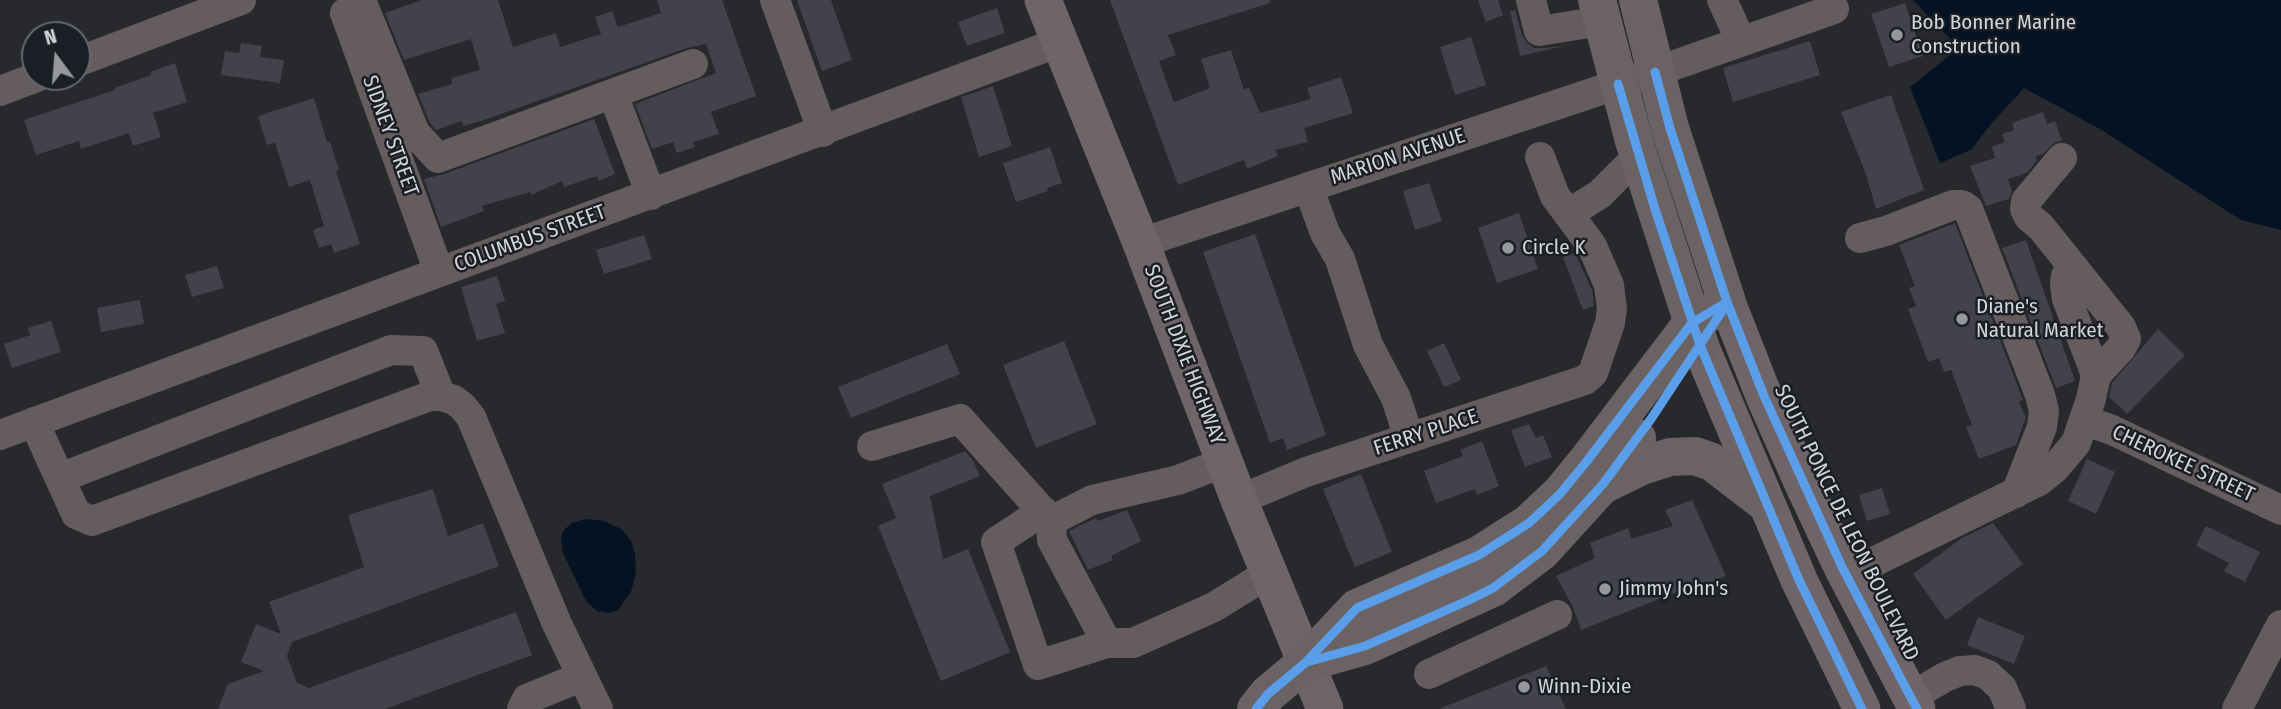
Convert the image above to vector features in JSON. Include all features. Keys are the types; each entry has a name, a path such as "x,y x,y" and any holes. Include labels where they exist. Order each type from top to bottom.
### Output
{"highway":[{"name":"SOUTH PONCE DE LEON BOULEVARD","path":"1638,0 1670,128 1727,302"},
{"path":"1305,663 1366,646 1493,589 1542,551 1603,484 1651,419 1696,334 1639,156 1600,11"},
{"path":"1256,709 1268,694 1305,663 1357,608 1479,555 1529,523 1560,494 1696,334 1727,302"},
{"path":"1603,484 1642,466 1670,457 1695,456 1719,466 1764,502"}],"main road":[{"name":"SOUTH DIXIE HIGHWAY","path":"1043,0 1141,243 1239,500 1325,709"},
{"name":"SOUTH PONCE DE LEON BOULEVARD","path":"1727,302 1769,407 1847,575 1914,703"},
{"path":"1696,334 1764,502 1862,709"}],"street":[{"path":"91,57 241,0"},
{"name":"SIDNEY STREET","path":"340,0 439,272"},
{"path":"360,0 415,133 438,158"},
{"path":"775,0 823,132"},
{"path":"1531,0 1539,31 1600,11"},
{"path":"1722,0 1741,41"},
{"name":"MARION AVENUE","path":"1141,243 1655,72 1741,41 1793,11 1834,9"},
{"name":"COLUMBUS STREET","path":"0,435 1060,42"},
{"path":"402,171 693,64"},
{"path":"0,91 21,83"},
{"path":"612,94 651,195"},
{"path":"1569,214 1600,194 1639,156"},
{"name":"FERRY PLACE","path":"1239,500 1307,472 1584,380 1593,373 1610,323 1612,310 1609,285 1592,246 1555,196 1539,157"},
{"path":"2062,158 2026,201 2025,209 2121,327 2126,339 2096,374"},
{"path":"1308,187 1325,233 1340,259 1368,345 1396,398 1409,438"},
{"path":"1860,238 1953,205 1962,205 1968,209 2044,411 2042,427 2016,493"},
{"path":"1847,575 2039,481 2060,463 2076,443 2091,399 2096,374 2067,299 2067,276 2075,269"},
{"path":"60,478 391,351 423,351 440,396"},
{"path":"34,422 76,514 92,521 418,400 430,396 454,400 464,407 471,417 581,677 598,709"},
{"path":"872,446 960,419 1047,516 1052,540 1107,643"},
{"name":"CHEROKEE STREET","path":"2084,421 2112,430 2281,510"},
{"path":"1224,462 1178,480 1092,500 1047,516 996,542 1038,665 1107,643 1133,643 1214,607 1269,573"},
{"path":"1429,674 1557,615"},
{"path":"2237,709 2281,625"},
{"path":"1914,703 1945,677 1960,671 1975,670 1988,675 2002,688 2011,709"},
{"path":"522,709 527,699 581,677"}],"water":[{"path":"1913,0 2281,0 2281,230 2241,220 2100,129 2024,88 1971,150 1940,163 1910,87 1959,48"},
{"path":"586,519 604,521 621,529 631,541 635,554 636,572 631,592 618,610 609,613 597,611 586,601 563,553 561,537 564,530 572,523"}],"building":[{"path":"422,0 498,0 513,47 556,33 560,47 601,34 595,17 612,11 618,27 661,13 657,0 722,0 756,96 711,112 719,134 693,142 695,147 677,153 673,142 652,149 635,104 716,73 706,44 687,48 481,121 463,126 462,121 436,130 430,123 418,94 452,84 451,78 480,70 471,39 404,60 385,13"},
{"path":"797,0 831,0 852,60 822,71"},
{"path":"1110,0 1270,0 1270,3 1168,35 1176,55 1159,61 1174,102 1210,88 1201,59 1231,50 1244,90 1249,87 1260,113 1311,99 1307,88 1341,77 1353,113 1304,128 1308,142 1275,150 1278,156 1247,169 1244,160 1178,185"},
{"path":"1478,0 1498,0 1503,15 1486,22"},
{"name":"Bob Bonner Marine Construction","path":"1905,3 1923,56 1889,67 1871,14"},
{"path":"997,8 1005,33 967,46 958,22"},
{"path":"1515,10 1527,43 1534,48 1564,46 1520,56 1510,11"},
{"path":"1471,37 1486,85 1455,95 1440,47"},
{"path":"1810,41 1820,75 1733,102 1723,68"},
{"path":"241,43 262,46 260,57 284,60 280,83 221,75 225,51 239,53"},
{"path":"175,63 187,102 153,113 161,137 133,146 129,133 81,149 79,141 36,155 24,120 115,90 114,88"},
{"path":"993,86 1012,146 979,157 961,97"},
{"path":"1891,95 1924,190 1876,209 1866,174 1841,112"},
{"path":"314,98 327,142 330,142 339,170 336,172 360,244 334,253 331,244 319,248 313,230 324,226 310,180 289,187 275,143 267,145 258,116"},
{"path":"2043,112 2047,124 2055,121 2062,141 2055,142 2043,154 2036,156 2037,160 2027,173 2008,179 2012,191 2009,199 1986,206 1970,166 1995,158 1992,147 2005,142 2002,134 2014,130 2012,123"},
{"path":"594,119 615,174 599,181 597,176 564,187 562,181 531,195 530,192 482,206 484,211 441,227 424,179"},
{"path":"1050,147 1062,183 1016,202 1003,163"},
{"path":"1429,183 1442,221 1415,230 1403,191"},
{"name":"Circle K","path":"1519,213 1538,269 1497,283 1478,228"},
{"path":"1955,223 2023,400 2019,402 2026,417 2016,445 1979,459 1966,427 1972,425 1951,370 1944,372 1939,358 1928,362 1908,309 1916,306 1909,288 1915,286 1899,245"},
{"path":"1255,234 1326,435 1287,450 1283,438 1270,443 1203,252"},
{"path":"644,235 652,259 604,274 596,250"},
{"path":"2026,240 2075,381 2056,388 2002,248"},
{"path":"1575,253 1592,290 1594,306 1583,310 1563,257"},
{"path":"217,266 224,288 192,297 185,275"},
{"path":"497,276 505,301 496,304 505,333 477,341 461,287"},
{"path":"140,300 144,324 101,332 97,308"},
{"path":"51,321 61,352 12,368 4,344 30,335 28,328"},
{"path":"2158,329 2185,355 2127,414 2109,397 2112,383"},
{"path":"1064,341 1097,424 1036,448 1003,365"},
{"path":"1444,343 1461,380 1444,387 1427,351"},
{"path":"947,344 960,374 851,418 838,387"},
{"path":"1529,424 1536,438 1543,435 1552,457 1525,467 1511,430"},
{"path":"1482,441 1499,486 1477,495 1475,489 1436,503 1424,471 1463,456 1460,450"},
{"path":"965,451 973,460 980,476 930,496 943,559 968,549 1010,652 941,681 878,526 896,518 882,484"},
{"path":"2087,459 2115,472 2096,514 2068,501"},
{"path":"1361,474 1392,552 1355,567 1323,489"},
{"path":"1882,488 1890,514 1867,521 1859,495"},
{"path":"433,489 448,536 483,523 499,566 292,642 287,656 297,683 309,688 516,612 532,655 385,709 218,709 228,684 264,671 241,662 256,624 281,634 269,602 364,567 348,515"},
{"path":"1692,500 1726,576 1701,587 1699,583 1581,630 1573,607 1556,576 1595,558 1590,543 1628,528 1631,539 1673,526 1665,510"},
{"path":"1127,510 1141,541 1111,556 1113,560 1088,570 1069,531 1096,518 1098,521"},
{"path":"1993,523 2023,564 1946,620 1913,574 1962,538"},
{"path":"2206,526 2260,552 2245,582 2224,571 2229,563 2196,546"},
{"path":"1978,617 2025,636 2014,664 1967,645"},
{"name":"Winn-Dixie","path":"1546,666 1566,709 1441,709 1441,708"}],"cycle path":[{"path":"1655,72 1670,128 1727,302 1764,396 1843,569 1917,709"},
{"path":"1618,84 1655,209 1700,345 1799,580 1862,709"},
{"path":"1256,709 1268,694 1305,663 1357,608 1479,555 1529,523 1560,494 1587,461 1692,323 1727,302"},
{"path":"1307,662 1365,646 1467,601 1493,588 1542,551 1603,484 1651,419 1726,305"}],"place":[{"name":"Bob Bonner Marine Construction","path":"1897,35"},
{"name":"Circle K","path":"1508,248"},
{"name":"Diane's Natural Market","path":"1962,319"},
{"name":"Jimmy John's","path":"1605,589"},
{"name":"Winn-Dixie","path":"1524,687"}]}
